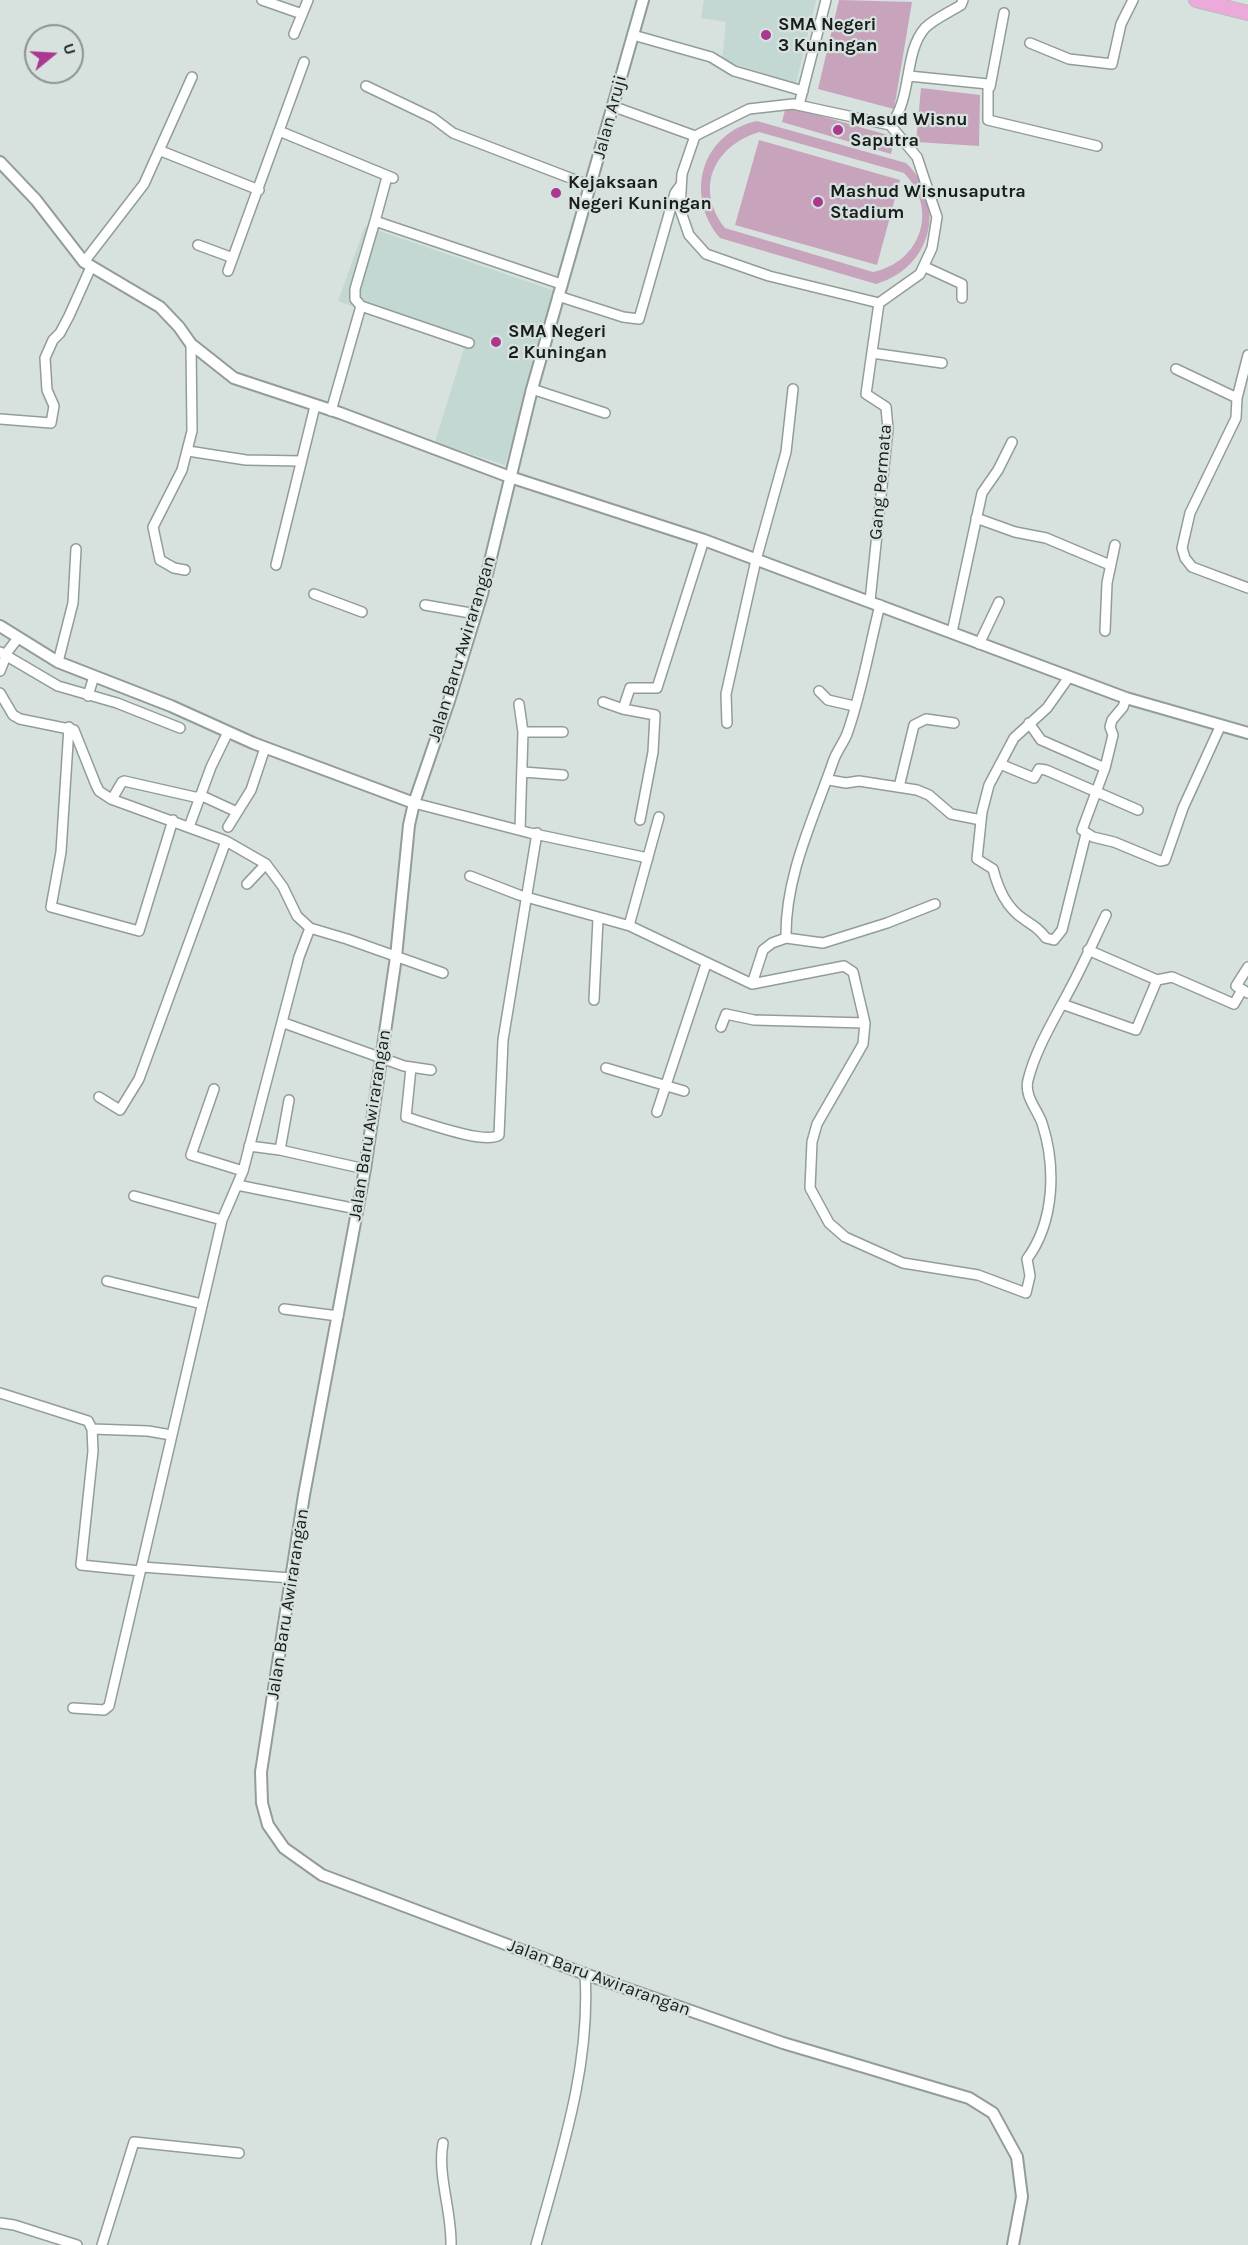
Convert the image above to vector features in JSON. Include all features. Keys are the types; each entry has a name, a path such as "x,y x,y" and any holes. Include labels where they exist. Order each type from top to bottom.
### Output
{"main road":[{"path":"1196,0 1230,4 1248,13"}],"street":[{"path":"262,0 302,14"},
{"path":"294,34 308,0"},
{"name":"Jalan Aruji","path":"510,477 532,388 643,0"},
{"path":"799,105 826,0"},
{"path":"890,125 899,115 918,39 926,27 961,5 963,0"},
{"path":"1030,43 1069,59 1112,64 1121,24 1133,0"},
{"path":"1004,13 990,87 988,120 1096,146"},
{"path":"633,35 711,57 734,71 803,91"},
{"path":"228,271 304,62"},
{"path":"909,76 990,87"},
{"path":"0,419 51,423 53,404 47,390 45,358 53,340 60,333 69,316 88,264 144,184 161,151 192,77"},
{"path":"366,86 433,118 453,133 591,186"},
{"path":"612,106 695,136 749,109 799,105 890,125 917,157 937,217 932,248 925,267 920,274 879,303 769,276 706,254 688,235 680,209 682,183 695,136"},
{"path":"279,131 390,178 355,289 355,299 361,306 469,344"},
{"path":"161,151 259,190"},
{"path":"0,162 36,200 88,264 160,308 179,327 191,344 234,378 332,411 510,477 704,540 1126,698 1220,727 1248,733"},
{"path":"558,296 631,319 639,319 675,193 682,183"},
{"path":"375,221 561,284"},
{"path":"198,245 233,258"},
{"path":"925,267 962,284 962,298"},
{"name":"Gang Permata","path":"875,603 888,429 886,407 866,394 879,303"},
{"path":"332,411 361,306"},
{"path":"185,570 174,568 160,560 153,526 182,470 188,451 192,421 191,344"},
{"path":"872,353 942,363"},
{"path":"1248,355 1237,398 1233,428 1190,513 1182,548 1185,558 1192,567 1248,588"},
{"path":"1176,369 1237,398"},
{"path":"532,388 605,413"},
{"path":"727,723 726,694 756,560 786,452 793,389"},
{"path":"276,565 315,406"},
{"path":"952,632 982,493 998,470 1012,442"},
{"path":"188,451 246,459 301,461"},
{"name":"Jalan Baru Awirarangan","path":"510,477 476,614 414,803 410,825 396,957 364,1169 291,1578 261,1772 262,1803 268,1825 284,1848 322,1875 585,1974 783,2043 969,2098 993,2113 1017,2157 1022,2197 1013,2245"},
{"path":"976,518 1015,532 1046,538 1110,565"},
{"path":"623,709 630,688 657,688 704,540"},
{"path":"1106,632 1110,565 1115,545"},
{"path":"58,662 73,603 76,549"},
{"path":"314,594 362,612"},
{"path":"979,644 999,602"},
{"path":"786,938 786,914 798,855 829,780 833,762 847,734 875,603"},
{"path":"425,605 476,614"},
{"path":"0,626 17,639 58,662 91,686 263,751 414,803 520,830 648,858"},
{"path":"0,670 5,653 17,639"},
{"path":"5,653 58,686 91,686 165,713 180,728"},
{"path":"1069,678 1047,708 1014,738 989,785 981,820 977,859 993,869 995,882 1012,910 1039,927 1046,938 1054,939 1062,930 1086,834"},
{"path":"819,692 828,700 854,706"},
{"path":"0,693 14,715 20,719 69,727 74,730 99,791 112,800 173,820 226,841 266,864 283,887 297,916 310,928 443,973"},
{"path":"1126,698 1112,720 1110,727 1113,735 1105,768 1082,830 1086,834 1160,861 1165,860 1183,808 1220,727"},
{"path":"603,702 623,709 655,715 653,752 640,820"},
{"path":"519,704 523,732 520,830"},
{"path":"899,788 914,725 926,719 954,723"},
{"path":"1029,723 1041,740 1105,768"},
{"path":"69,727 61,852 51,907 139,932 173,820"},
{"path":"523,732 563,732"},
{"path":"189,827 199,797 226,737"},
{"path":"228,827 251,790 263,751"},
{"path":"1000,764 1034,778 1040,769 1046,770 1138,810"},
{"path":"523,772 563,775"},
{"path":"829,780 846,783 860,781 917,790 929,795 951,814 981,820"},
{"path":"112,800 124,781 199,797 237,812"},
{"path":"630,922 659,817"},
{"path":"411,1068 406,1117 477,1136 495,1138 499,1135 503,1040 537,833"},
{"path":"99,1097 120,1110 139,1079 226,841"},
{"path":"247,884 266,864"},
{"path":"470,876 598,919 630,926 706,964 753,981 844,966 850,968 853,972 865,1023 863,1044 817,1124 812,1142 810,1188 829,1222 845,1237 903,1263 978,1275 1025,1293 1030,1276 1028,1259 1036,1247 1050,1197 1052,1166 1041,1121 1029,1096 1028,1081 1043,1042 1106,915"},
{"path":"753,981 763,950 786,938 823,943 887,923 935,904"},
{"path":"594,1000 598,919"},
{"path":"73,1708 104,1710 109,1706 222,1220 243,1171 310,928"},
{"path":"1088,950 1157,980 1172,976 1234,1004 1245,992 1236,986 1248,967"},
{"path":"657,1113 706,964"},
{"path":"1062,1004 1136,1030 1157,980"},
{"path":"721,1027 726,1014 754,1020 865,1023"},
{"path":"284,1023 411,1068 431,1070"},
{"path":"606,1068 684,1091"},
{"path":"214,1089 190,1155 243,1171"},
{"path":"280,1150 289,1100"},
{"path":"249,1146 280,1150 364,1169"},
{"path":"237,1185 357,1209"},
{"path":"134,1196 222,1220"},
{"path":"107,1281 202,1304"},
{"path":"284,1309 338,1317"},
{"path":"0,1393 88,1421 92,1429 93,1451 81,1565 291,1578"},
{"path":"92,1429 148,1431 171,1435"},
{"path":"536,2245 575,2099 587,2004 585,1974"},
{"path":"102,2245 134,2142 239,2154"},
{"path":"443,2143 440,2159 452,2224 451,2245"},
{"path":"0,2223 14,2225 77,2245"}],"shaded area":[{"name":"SMA Negeri 3 Kuningan","path":"704,0 816,0 796,84 722,60 726,22 701,18"},
{"path":"839,0 912,2 894,109 818,89"},
{"path":"921,88 980,95 979,146 916,142"},
{"name":"Masud Wisnu Saputra","path":"786,106 895,137 891,154 782,122"},
{"path":"757,121 906,163 919,179 927,197 930,215 928,232 921,249 910,264 895,276 876,284 720,238 709,221 703,204 701,186 704,168 711,152 723,138 738,128","holes":["759,132 904,173 915,187 921,202 920,232 913,246 903,257 890,266 873,272 725,228 716,213 711,198 710,184 720,158 730,147"]},
{"name":"Mashud Wisnusaputra Stadium","path":"759,140 900,180 877,265 735,225"},
{"name":"SMA Negeri 2 Kuningan","path":"365,226 558,292 505,465 435,442 464,348 338,301"}],"place":[{"name":"SMA Negeri 3 Kuningan","path":"766,35"},
{"name":"Masud Wisnu Saputra","path":"838,130"},
{"name":"Kejaksaan Negeri Kuningan","path":"556,193"},
{"name":"Mashud Wisnusaputra Stadium","path":"818,202"},
{"name":"SMA Negeri 2 Kuningan","path":"496,342"}]}
